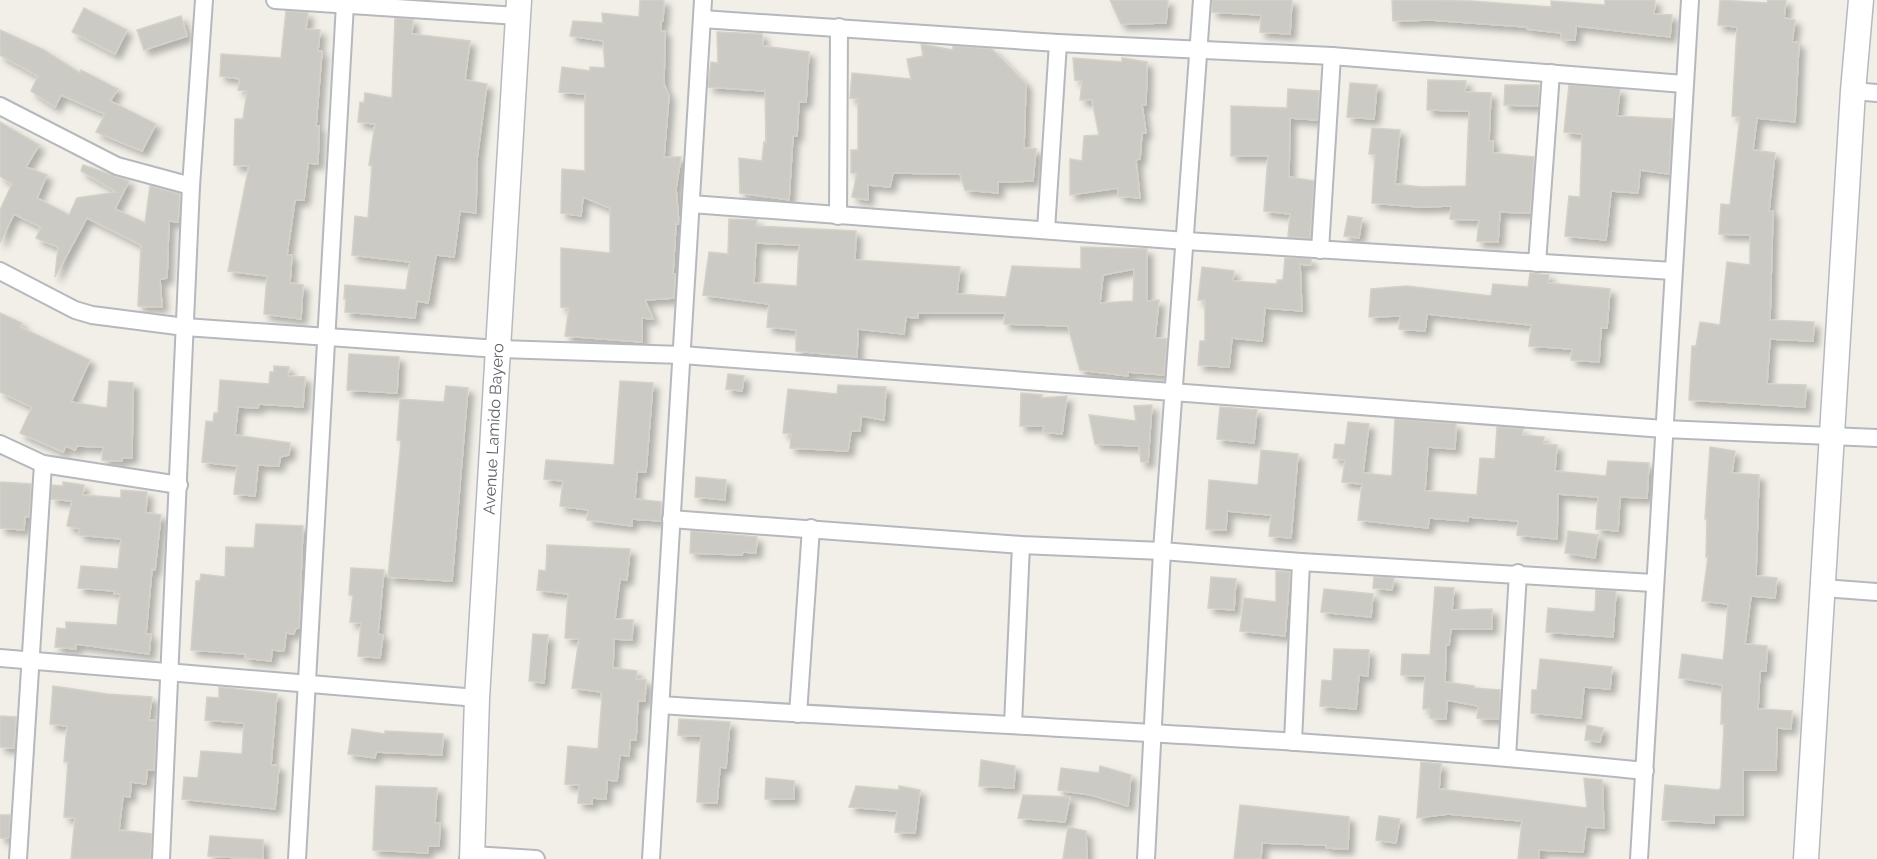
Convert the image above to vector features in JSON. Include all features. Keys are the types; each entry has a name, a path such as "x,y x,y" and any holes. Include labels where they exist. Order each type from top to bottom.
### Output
{"street":[{"path":"161,859 191,186 204,0"},
{"path":"275,0 518,8"},
{"path":"651,859 703,0"},
{"path":"1146,859 1155,733 1162,551 1202,0"},
{"path":"1639,859 1653,583 1690,0"},
{"path":"1806,859 1853,91 1861,0"},
{"path":"297,859 345,4"},
{"name":"Avenue Lamido Bayero","path":"470,858 477,698 518,8"},
{"path":"702,19 1058,43 1332,56 1684,84"},
{"path":"838,216 839,27"},
{"path":"1046,230 1058,43"},
{"path":"1320,250 1332,56"},
{"path":"1537,263 1551,74"},
{"path":"1853,91 1877,93"},
{"path":"0,105 117,166 191,186"},
{"path":"691,204 1186,241 1673,271"},
{"path":"0,271 75,310 92,315 185,327 498,349 682,355 1664,429 1877,438"},
{"path":"0,444 43,464 179,485"},
{"path":"18,859 43,464"},
{"path":"671,519 1021,545 1162,551 1301,562 1518,573 1653,583"},
{"path":"798,714 811,528"},
{"path":"1013,725 1021,545"},
{"path":"1293,742 1301,562"},
{"path":"1507,757 1518,573"},
{"path":"1823,588 1877,591"},
{"path":"0,658 477,698"},
{"path":"661,705 1293,742 1507,757 1645,771"},
{"path":"470,858 536,859"}],"building":[{"path":"640,0 664,0 661,31 665,31 664,84 669,96 664,157 681,157 676,189 679,224 676,224 674,298 645,300 653,319 642,318 642,342 565,336 569,308 561,307 561,248 610,253 610,208 583,197 581,216 561,213 562,169 585,171 585,94 559,92 562,67 590,71 590,67 605,68 603,41 570,36 573,21 603,23 602,13 639,17"},
{"path":"1110,0 1168,0 1166,23 1121,24"},
{"path":"1212,0 1292,0 1290,34 1260,32 1261,15 1212,12"},
{"path":"1392,0 1471,1 1551,7 1551,1 1605,5 1605,0 1655,0 1654,14 1672,15 1670,37 1576,26 1575,40 1561,39 1561,33 1527,29 1527,27 1431,20 1393,21"},
{"path":"1720,0 1767,3 1768,0 1786,0 1784,18 1795,20 1792,42 1799,43 1795,122 1757,118 1753,150 1775,153 1769,211 1773,211 1770,320 1814,322 1813,341 1770,339 1767,384 1806,385 1805,407 1689,400 1692,346 1696,346 1700,322 1720,325 1727,262 1750,265 1750,235 1719,234 1721,204 1730,205 1740,117 1732,116 1737,27 1718,25"},
{"path":"84,8 127,30 115,54 72,32"},
{"path":"286,11 308,13 306,29 320,30 318,51 322,51 316,126 319,126 318,164 308,163 304,200 295,200 287,255 292,255 290,283 303,285 301,319 264,314 267,276 228,271 249,166 234,165 235,119 243,119 247,91 238,90 240,79 220,76 221,54 281,58"},
{"path":"181,16 187,36 144,50 137,30"},
{"path":"395,18 413,20 412,34 470,41 465,80 487,84 477,159 476,213 460,211 454,257 436,255 428,303 417,301 415,318 345,312 346,299 344,299 345,285 406,290 410,262 352,255 355,216 368,218 372,166 369,165 375,124 358,122 360,102 364,103 365,93 392,98"},
{"path":"0,30 44,50 80,73 81,70 118,89 110,101 156,124 142,151 96,132 105,114 61,95 55,107 31,91 38,76 0,55"},
{"path":"717,32 762,34 763,46 809,52 806,102 799,102 797,136 793,136 789,200 740,193 739,158 762,161 764,142 766,143 765,91 708,87 711,62 718,63"},
{"path":"921,44 953,50 953,46 992,49 1026,84 1024,148 1036,149 1033,181 998,182 998,193 965,190 960,174 893,173 890,187 868,185 868,200 852,197 857,173 851,173 851,150 858,150 858,99 850,98 852,73 911,79 907,59 923,56"},
{"path":"1073,58 1122,62 1122,58 1147,62 1146,105 1142,105 1146,133 1142,133 1140,159 1136,160 1140,198 1118,196 1118,188 1070,195 1070,159 1082,161 1084,136 1099,135 1092,100 1080,100 1082,81 1075,80"},
{"path":"1428,80 1466,81 1465,92 1491,93 1489,141 1493,141 1493,153 1534,157 1530,213 1500,212 1498,242 1477,241 1479,220 1450,219 1451,206 1420,207 1372,203 1375,155 1369,154 1372,128 1400,130 1395,184 1421,187 1466,186 1469,111 1427,110"},
{"path":"1350,83 1377,85 1374,119 1347,117"},
{"path":"1505,85 1539,85 1538,106 1504,105"},
{"path":"1569,85 1620,89 1617,116 1672,119 1669,174 1640,170 1638,193 1611,191 1606,240 1565,236 1569,196 1580,197 1582,134 1564,132"},
{"path":"1288,89 1319,91 1318,120 1290,118 1289,177 1314,181 1310,238 1288,237 1290,214 1264,211 1268,156 1231,156 1231,106 1287,108"},
{"path":"0,122 39,145 26,167 47,175 37,198 69,215 77,198 117,192 81,171 83,165 129,181 115,209 145,223 150,186 180,194 178,222 169,221 167,278 160,279 162,307 138,306 141,245 87,218 55,277 58,247 36,238 41,227 14,214 0,243 0,210 12,184 0,176"},
{"path":"1348,216 1362,218 1359,238 1344,236"},
{"path":"729,219 757,220 756,226 856,231 855,260 960,267 957,294 1006,297 1012,266 1081,269 1081,247 1147,249 1147,301 1159,300 1155,338 1167,339 1164,375 1128,372 1128,376 1080,370 1068,326 1004,324 1005,313 918,313 918,318 906,317 904,334 858,329 857,357 796,351 796,330 767,327 769,304 703,295 709,252 728,254","holes":["756,243 799,245 797,286 754,283","1134,269 1133,301 1100,303 1103,275"]},
{"path":"1285,258 1311,259 1311,265 1300,264 1302,311 1265,308 1262,341 1232,338 1229,367 1198,365 1200,341 1205,341 1205,300 1198,300 1202,267 1234,271 1233,281 1277,284 1277,280 1283,280"},
{"path":"1530,273 1549,275 1548,283 1610,289 1607,328 1601,328 1599,362 1571,360 1572,349 1529,346 1531,325 1427,314 1425,331 1399,329 1400,316 1369,317 1371,289 1406,286 1491,296 1493,284 1528,287"},
{"path":"0,313 22,323 20,327 90,360 71,402 107,408 109,381 133,383 132,458 122,458 122,461 102,460 103,447 77,446 75,450 66,446 63,452 20,433 32,407 0,392"},
{"path":"349,354 399,357 397,393 347,390"},
{"path":"274,366 289,367 288,376 305,377 303,407 259,404 258,408 238,407 235,435 290,443 289,455 280,457 279,466 258,465 255,496 234,494 237,466 202,462 206,421 213,422 214,413 218,413 220,380 269,384 270,372 274,372"},
{"path":"728,374 744,376 742,391 726,389"},
{"path":"620,381 653,383 646,472 637,472 635,499 661,502 661,521 632,519 632,526 587,520 588,510 560,506 563,481 544,479 546,460 614,465"},
{"path":"838,385 886,387 884,420 861,416 860,431 851,431 848,451 790,448 791,434 783,433 788,389 837,394"},
{"path":"446,386 468,388 452,581 388,577 401,441 397,440 400,399 444,402"},
{"path":"1021,393 1042,395 1041,398 1067,396 1062,434 1043,432 1044,426 1020,426"},
{"path":"1152,405 1148,462 1141,462 1139,446 1095,444 1089,415 1136,421 1134,406"},
{"path":"1220,407 1257,410 1254,443 1217,439"},
{"path":"1395,419 1456,424 1455,449 1428,447 1425,491 1477,495 1480,458 1495,459 1497,427 1523,429 1522,435 1544,437 1543,444 1557,445 1555,471 1606,476 1608,461 1649,463 1647,498 1620,497 1618,531 1596,529 1598,497 1558,494 1557,539 1517,535 1518,521 1468,517 1468,521 1429,518 1428,528 1358,520 1362,484 1342,482 1345,460 1333,458 1335,444 1345,445 1348,422 1369,424 1363,473 1392,476"},
{"path":"1710,447 1735,451 1732,473 1759,475 1756,576 1777,578 1775,598 1751,596 1745,644 1767,646 1766,671 1760,671 1758,709 1792,711 1791,729 1777,728 1776,770 1743,770 1743,815 1714,815 1714,823 1662,820 1665,785 1719,790 1721,787 1724,724 1721,724 1722,685 1679,678 1682,654 1723,660 1728,604 1702,601 1708,557 1706,557 1707,519 1705,519"},
{"path":"1261,450 1298,454 1291,538 1269,536 1271,515 1227,511 1226,530 1206,529 1209,480 1258,485"},
{"path":"696,477 726,480 725,500 695,497"},
{"path":"0,482 31,484 29,517 25,516 24,530 0,528"},
{"path":"63,482 84,485 83,495 121,498 121,490 147,492 146,513 161,515 155,570 152,569 146,634 151,634 149,654 76,644 76,649 55,647 57,628 66,629 66,622 117,625 120,594 114,594 114,591 78,588 81,566 118,569 121,539 79,535 80,529 67,526 72,501 51,499 52,485 63,486"},
{"path":"256,524 303,526 299,628 295,629 294,634 286,633 284,651 272,650 271,661 245,658 246,654 191,650 196,581 200,581 201,574 225,577 226,547 254,548"},
{"path":"691,531 757,537 756,553 743,552 742,555 690,553"},
{"path":"1568,531 1598,535 1595,558 1565,553"},
{"path":"547,545 630,549 627,580 620,579 615,619 633,620 632,640 614,639 613,668 637,671 636,679 646,680 645,701 638,701 636,740 630,740 629,756 620,755 617,781 607,780 606,799 592,798 592,804 578,803 579,785 565,784 568,746 598,749 601,692 572,688 579,639 565,638 568,594 537,590 539,570 546,571"},
{"path":"351,568 384,570 378,634 383,635 380,658 358,656 361,623 350,622 353,595 349,595"},
{"path":"1276,571 1290,572 1285,636 1240,631 1244,598 1276,602"},
{"path":"1211,577 1236,579 1234,610 1208,608"},
{"path":"1374,577 1394,578 1392,590 1373,588"},
{"path":"1435,587 1454,588 1452,610 1492,609 1492,629 1451,629 1449,645 1446,645 1445,682 1500,690 1499,719 1477,718 1478,706 1447,700 1446,719 1430,718 1430,709 1423,709 1425,676 1401,675 1402,654 1430,655"},
{"path":"1324,589 1373,594 1371,617 1321,612"},
{"path":"1596,590 1616,591 1613,637 1546,632 1548,608 1595,611"},
{"path":"533,634 548,635 544,683 529,681"},
{"path":"1334,649 1369,650 1368,676 1359,675 1356,709 1320,706 1322,680 1332,681"},
{"path":"1540,659 1612,667 1610,689 1584,687 1581,718 1531,713 1532,690 1537,690"},
{"path":"53,686 107,694 152,697 149,720 157,721 154,770 147,770 146,784 131,782 130,797 123,796 119,830 152,834 150,859 71,859 75,818 64,817 68,762 64,762 67,726 50,724"},
{"path":"219,687 277,694 271,765 279,766 275,809 182,799 184,777 198,778 201,751 242,754 244,723 205,720 207,697 219,698"},
{"path":"0,716 16,717 14,748 0,747"},
{"path":"679,719 730,722 726,768 720,767 717,803 697,802 701,736 678,735"},
{"path":"1587,725 1603,728 1600,742 1585,740"},
{"path":"352,729 385,734 385,731 443,734 442,755 376,752 375,758 348,754"},
{"path":"981,760 1015,766 1014,788 979,786"},
{"path":"1421,762 1441,764 1439,789 1587,808 1584,778 1602,780 1604,828 1586,827 1583,852 1539,850 1539,859 1518,859 1522,821 1448,814 1417,818"},
{"path":"1100,766 1131,775 1128,806 1091,795 1058,790 1061,768 1099,773"},
{"path":"766,778 794,781 794,799 765,799"},
{"path":"376,786 437,788 435,823 440,823 439,846 428,846 428,853 373,850"},
{"path":"856,786 899,790 899,786 920,790 915,833 895,832 897,811 849,807"},
{"path":"1023,795 1070,797 1065,822 1018,818"},
{"path":"1240,805 1349,817 1348,849 1326,848 1326,845 1262,843 1261,859 1234,859"},
{"path":"0,815 10,815 9,838 0,838"},
{"path":"1379,816 1400,819 1396,843 1376,840"},
{"path":"1068,827 1086,831 1087,859 1063,859"},
{"path":"210,836 263,840 263,859 208,856"}]}
